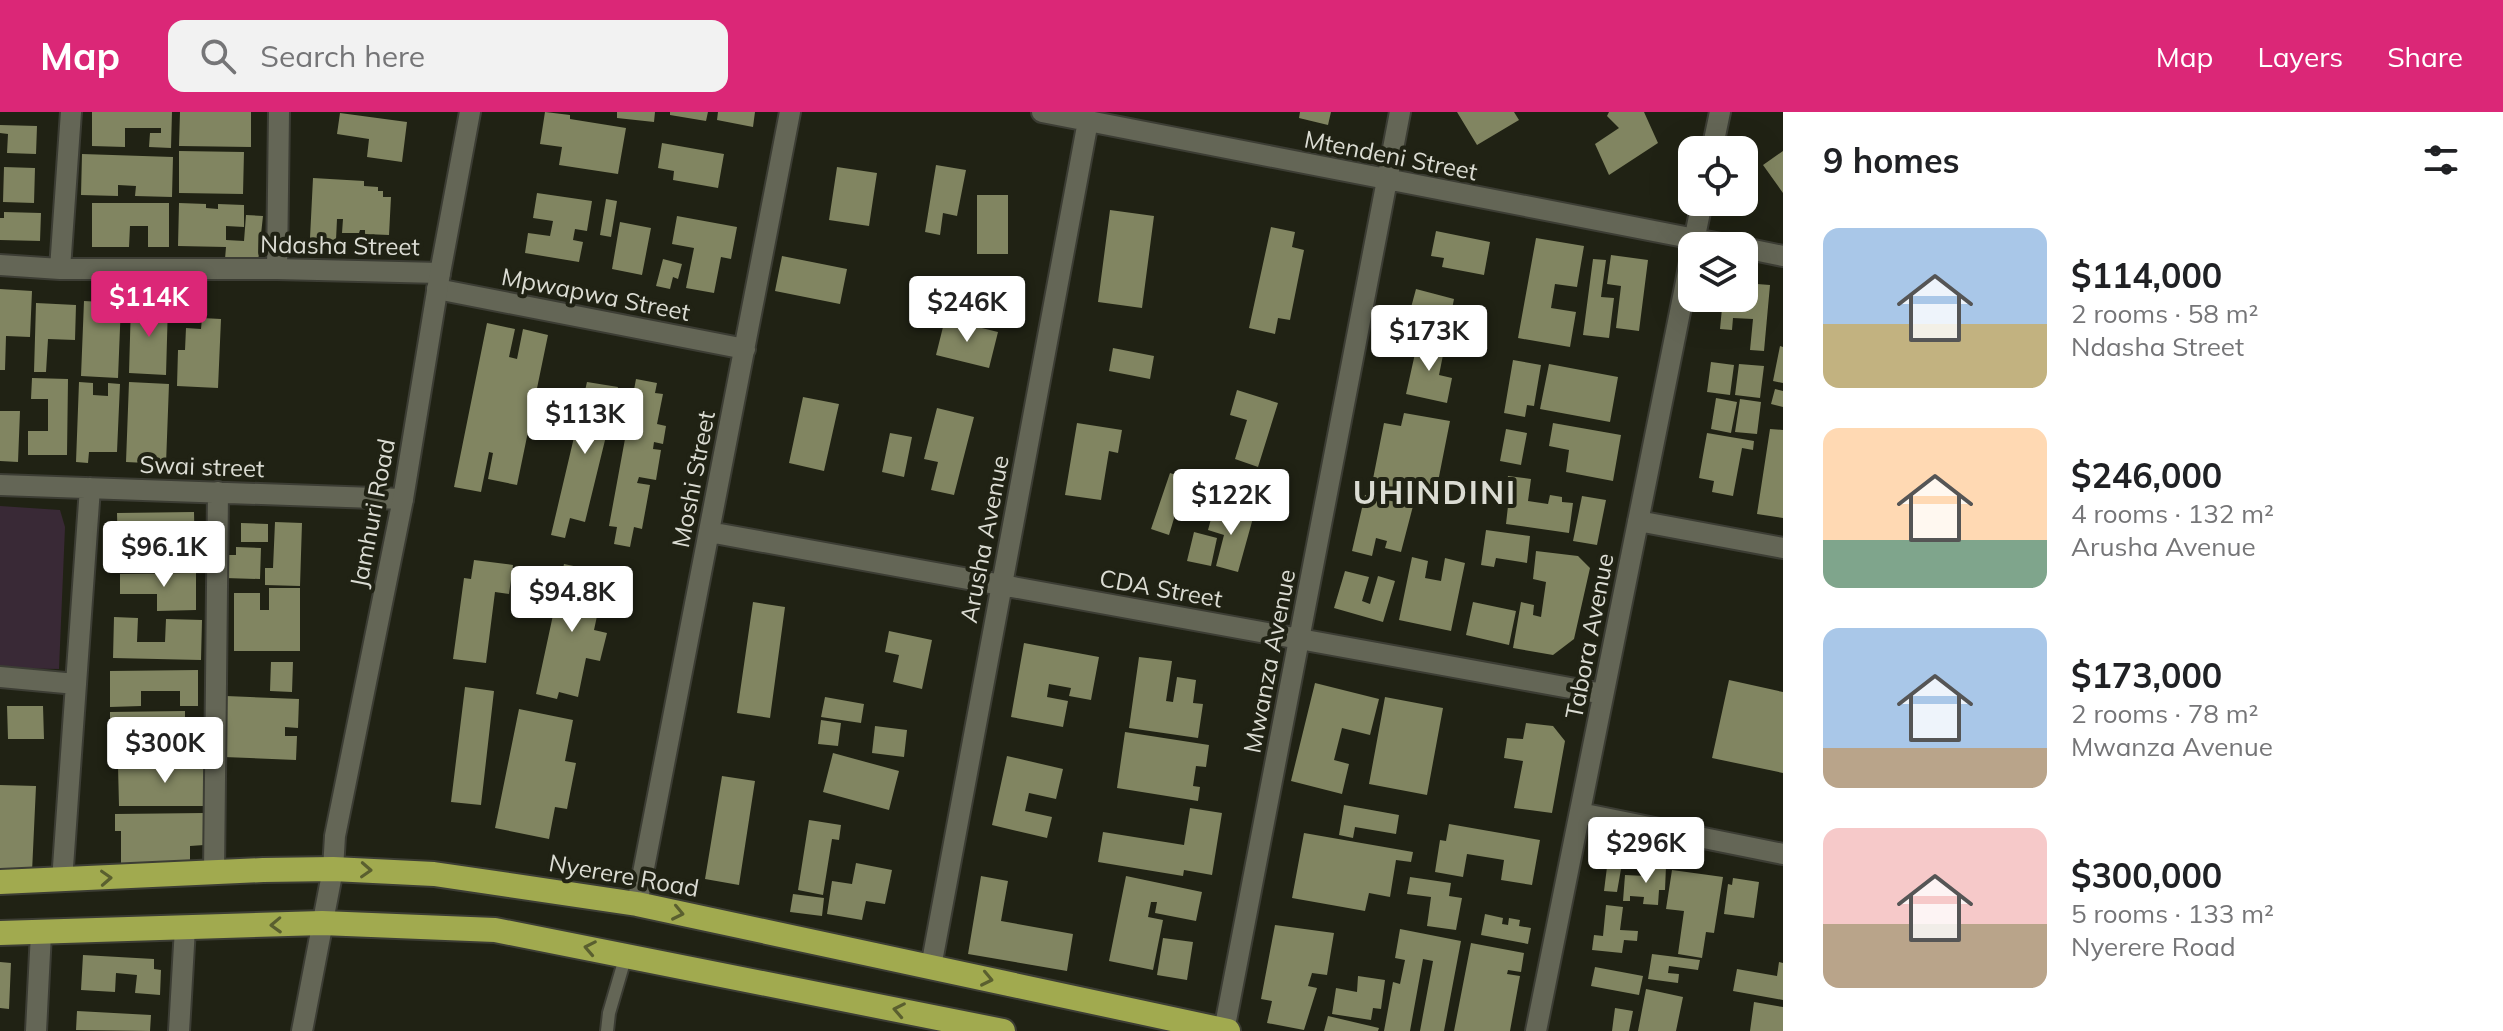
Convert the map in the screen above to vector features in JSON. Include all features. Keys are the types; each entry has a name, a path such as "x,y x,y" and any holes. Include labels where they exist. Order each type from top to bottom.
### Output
{"highway":[{"name":"Nyerere Road","path":"0,882 333,869 434,874 637,904 1226,1031"},
{"path":"0,933 322,923 495,930 1003,1031"}],"street":[{"path":"60,269 71,112"},
{"path":"277,269 279,112"},
{"name":"Jamhuri Road","path":"302,1031 333,869 335,836 403,499 470,112"},
{"name":"Moshi Street","path":"637,904 790,112"},
{"name":"Mtendeni Street","path":"1042,112 1387,179 1678,243"},
{"name":"Mwanza Avenue","path":"1226,1031 1400,112"},
{"path":"1715,136 1720,112"},
{"name":"Arusha Avenue","path":"931,967 1088,121"},
{"path":"1758,251 1783,256"},
{"name":"Ndasha Street","path":"0,265 60,269 277,269 439,281"},
{"name":"Mpwapwa Street","path":"439,281 745,349"},
{"name":"Tabora Avenue","path":"1536,1031 1680,312"},
{"name":"Swai street","path":"0,485 403,499"},
{"path":"62,881 90,488"},
{"path":"214,873 218,492"},
{"path":"1638,521 1783,548"},
{"name":"CDA Street","path":"709,532 1603,694"},
{"path":"0,677 76,684"},
{"path":"1580,813 1783,854"},
{"path":"179,1031 185,928"},
{"path":"36,1031 41,933"}],"lane":[{"path":"607,1031 609,1013 626,955"}],"shaded area":[{"path":"0,506 60,510 65,527 59,669 0,668"}],"building":[{"path":"92,112 172,112 171,148 149,147 150,133 161,133 161,128 125,128 125,147 92,146"},
{"path":"180,112 251,112 251,147 179,146"},
{"path":"545,112 626,128 618,174 559,165 562,147 540,144"},
{"path":"617,112 655,112 654,122 617,118"},
{"path":"670,112 708,112 706,121 670,115"},
{"path":"718,112 755,112 753,127 717,120"},
{"path":"1300,112 1331,112 1328,125 1299,118"},
{"path":"1457,112 1514,112 1519,120 1477,145"},
{"path":"1609,112 1644,112 1658,143 1609,175 1595,144 1619,128 1607,116"},
{"path":"340,113 407,122 402,162 367,157 369,139 337,134"},
{"path":"0,125 37,126 36,154 7,153 8,134 0,133"},
{"path":"662,143 724,154 718,188 673,180 674,171 658,168"},
{"path":"179,151 244,152 243,194 179,193"},
{"path":"1783,151 1783,193 1763,165"},
{"path":"82,154 173,157 172,197 135,196 136,186 118,185 118,196 81,195"},
{"path":"936,165 966,170 957,216 943,213 940,235 925,232"},
{"path":"4,167 35,168 34,203 3,202"},
{"path":"837,167 877,173 869,226 829,220"},
{"path":"313,178 364,181 364,186 378,187 378,191 383,191 383,197 391,197 389,235 365,234 365,230 342,233 343,219 337,219 336,240 310,238"},
{"path":"537,193 592,201 587,231 575,229 573,240 583,242 579,262 525,253 528,233 550,236 553,221 533,218"},
{"path":"977,195 1008,195 1008,254 977,254"},
{"path":"606,199 617,201 611,237 600,235"},
{"path":"92,203 169,203 169,247 148,247 148,226 130,226 129,247 92,247"},
{"path":"179,203 206,204 206,208 218,209 218,204 244,205 244,227 226,226 226,240 244,241 246,215 263,216 258,262 225,259 226,247 178,246"},
{"path":"1110,210 1154,216 1142,308 1098,302"},
{"path":"4,212 41,213 40,241 0,240 0,218 4,218"},
{"path":"677,216 737,227 731,259 721,257 714,293 686,288 694,248 672,244"},
{"path":"620,222 651,228 642,275 612,269"},
{"path":"1271,227 1295,232 1292,247 1304,250 1290,320 1278,318 1275,334 1249,328"},
{"path":"1436,231 1490,242 1484,275 1442,267 1444,258 1431,256"},
{"path":"1536,238 1584,246 1577,287 1555,284 1551,308 1576,312 1570,347 1518,338"},
{"path":"1611,255 1648,260 1639,331 1616,328 1621,286 1607,284"},
{"path":"782,256 847,269 840,304 775,291"},
{"path":"663,259 682,264 678,279 673,277 670,289 656,286"},
{"path":"1593,259 1606,260 1601,297 1614,298 1609,338 1583,335"},
{"path":"1758,284 1770,285 1764,351 1750,350 1753,319 1733,318 1732,330 1720,329 1722,312 1758,312"},
{"path":"0,289 32,291 30,337 6,336 5,370 0,370"},
{"path":"1416,289 1454,299 1452,309 1470,314 1466,330 1409,315"},
{"path":"84,301 121,303 118,378 81,376"},
{"path":"36,303 76,305 75,340 48,339 46,372 34,372"},
{"path":"131,303 168,304 166,375 129,373"},
{"path":"202,318 221,319 218,388 177,386 178,350 185,350 186,328 201,329"},
{"path":"945,319 998,332 989,368 936,355"},
{"path":"487,323 515,329 509,357 517,359 523,329 548,335 517,485 488,479 493,453 489,452 481,492 454,487"},
{"path":"1418,340 1445,345 1439,375 1452,378 1447,403 1406,394"},
{"path":"1780,346 1783,347 1783,383 1773,381"},
{"path":"1113,348 1154,356 1150,379 1109,371"},
{"path":"1513,360 1541,365 1534,406 1527,405 1525,417 1504,413"},
{"path":"1711,362 1734,365 1730,395 1707,392"},
{"path":"1549,364 1618,377 1610,422 1540,409"},
{"path":"1739,364 1764,366 1760,398 1735,395"},
{"path":"32,378 68,379 67,455 28,455 28,431 48,431 48,399 31,399"},
{"path":"636,379 657,383 655,393 663,394 657,424 666,426 663,444 654,442 653,449 661,450 656,480 639,477 637,483 650,485 642,529 634,527 630,547 614,544 617,527 609,526"},
{"path":"79,382 93,383 93,395 108,396 108,383 120,384 117,452 89,452 88,463 76,462"},
{"path":"129,382 169,384 166,464 126,462"},
{"path":"587,382 618,387 585,522 570,518 565,538 551,535"},
{"path":"1775,389 1783,391 1783,407 1771,404"},
{"path":"1237,390 1278,403 1258,467 1235,459 1247,420 1230,415"},
{"path":"803,397 839,404 824,471 789,463"},
{"path":"1716,398 1737,402 1731,433 1711,429"},
{"path":"1740,399 1761,402 1757,434 1735,432"},
{"path":"937,408 974,417 954,495 931,490 938,462 924,459"},
{"path":"0,411 20,411 18,462 0,461"},
{"path":"1404,413 1450,421 1434,502 1371,489 1384,423 1401,426"},
{"path":"1077,423 1122,430 1118,453 1109,451 1101,500 1065,495"},
{"path":"1553,423 1621,435 1613,481 1566,472 1569,450 1549,446"},
{"path":"1506,429 1527,433 1521,465 1500,461"},
{"path":"1770,429 1783,430 1783,518 1757,514"},
{"path":"890,433 912,437 904,477 882,472"},
{"path":"1707,433 1754,441 1753,450 1742,448 1733,496 1712,492 1714,481 1699,478"},
{"path":"1170,473 1206,485 1194,521 1175,515 1169,535 1151,529"},
{"path":"1508,476 1531,479 1528,501 1548,504 1550,495 1562,497 1562,502 1573,503 1569,533 1506,524 1508,506 1504,505"},
{"path":"1365,495 1413,506 1401,552 1385,548 1387,541 1376,538 1372,556 1352,551"},
{"path":"1582,496 1606,500 1597,545 1573,541"},
{"path":"1214,508 1253,518 1238,572 1216,566 1224,535 1208,530"},
{"path":"194,512 195,559 173,559 173,544 144,544 144,560 118,560 117,513"},
{"path":"275,522 302,523 300,586 265,585 265,568 273,568"},
{"path":"241,523 268,524 268,542 241,542"},
{"path":"1486,530 1530,536 1527,563 1496,558 1494,567 1481,565"},
{"path":"1194,532 1217,538 1211,566 1187,561"},
{"path":"236,547 261,548 260,579 225,578 226,555 236,555"},
{"path":"1536,551 1578,556 1590,568 1574,639 1553,655 1513,648 1521,602 1534,605 1533,615 1541,617 1546,582 1533,579"},
{"path":"1412,557 1428,561 1425,578 1441,581 1445,558 1465,563 1451,631 1399,620"},
{"path":"474,560 513,565 509,594 495,592 486,663 453,659 464,578 471,579"},
{"path":"564,564 588,569 586,575 605,579 594,630 607,633 600,661 586,658 578,697 559,692 557,699 536,694"},
{"path":"1345,571 1369,577 1362,601 1370,604 1378,576 1395,581 1383,622 1334,608"},
{"path":"196,573 196,610 157,611 157,594 120,594 120,574"},
{"path":"269,588 300,588 300,651 234,651 234,593 260,593 260,610 269,610"},
{"path":"753,602 785,607 770,718 737,713"},
{"path":"1473,602 1516,611 1509,645 1466,635"},
{"path":"114,617 138,618 137,642 165,642 166,619 202,620 201,660 113,658"},
{"path":"889,631 932,640 922,689 893,682 899,655 885,652"},
{"path":"1024,643 1099,657 1091,700 1069,696 1071,688 1049,684 1047,697 1068,701 1063,727 1011,717"},
{"path":"1139,657 1172,661 1166,701 1173,702 1177,677 1196,680 1193,703 1203,704 1198,738 1129,728"},
{"path":"271,662 293,662 292,692 270,691"},
{"path":"198,670 198,706 180,706 180,691 141,691 141,706 110,707 110,671"},
{"path":"1729,680 1783,692 1783,773 1712,758"},
{"path":"1315,683 1379,699 1370,735 1342,728 1334,760 1349,764 1342,794 1291,781"},
{"path":"465,687 494,691 481,805 451,802"},
{"path":"226,696 299,699 298,728 285,727 285,736 297,736 296,760 224,757"},
{"path":"825,697 864,704 861,723 821,717"},
{"path":"1385,697 1443,708 1427,795 1369,784"},
{"path":"7,706 43,706 44,739 8,739"},
{"path":"519,709 573,720 565,761 576,763 567,809 555,807 549,839 495,828"},
{"path":"185,711 185,754 110,755 110,712"},
{"path":"821,720 841,723 838,746 818,744"},
{"path":"1526,723 1553,726 1565,741 1552,813 1514,808 1523,761 1504,758 1507,738 1523,739"},
{"path":"875,726 907,730 904,757 872,753"},
{"path":"1125,732 1209,745 1206,767 1196,766 1193,786 1200,787 1198,801 1117,788"},
{"path":"833,753 899,771 889,810 823,792"},
{"path":"1007,756 1063,769 1056,799 1029,793 1025,811 1052,817 1047,838 992,825"},
{"path":"189,757 208,757 208,806 119,806 118,766 189,766"},
{"path":"722,776 755,781 739,885 705,879"},
{"path":"0,785 36,786 32,872 0,870"},
{"path":"1344,805 1399,815 1396,834 1355,827 1353,838 1339,835"},
{"path":"1190,808 1222,813 1212,875 1184,870 1183,876 1098,862 1103,832 1184,845"},
{"path":"204,813 204,845 190,846 190,868 121,869 121,831 115,831 115,814"},
{"path":"809,820 841,825 839,840 832,839 823,895 798,890"},
{"path":"1449,824 1540,840 1532,885 1501,880 1504,860 1467,854 1463,877 1435,872 1440,840 1446,841"},
{"path":"1304,833 1413,852 1411,862 1396,860 1390,897 1369,893 1365,911 1292,898"},
{"path":"856,863 892,870 885,904 866,901 862,920 827,914 832,881 852,884"},
{"path":"1647,864 1666,866 1665,890 1659,890 1658,905 1643,904 1644,897 1630,896 1630,901 1623,901 1625,875 1646,876"},
{"path":"1607,867 1621,869 1617,892 1604,891"},
{"path":"1672,870 1723,877 1714,933 1706,932 1702,958 1678,954 1684,911 1666,909"},
{"path":"981,876 1008,881 1001,921 1073,934 1067,971 968,954"},
{"path":"1126,876 1202,892 1196,921 1155,913 1157,902 1151,902 1148,917 1163,920 1153,970 1109,961"},
{"path":"1410,877 1451,883 1449,896 1462,898 1456,930 1427,926 1431,897 1407,894"},
{"path":"1733,878 1759,882 1754,918 1724,914 1728,884 1732,885"},
{"path":"793,894 824,898 822,916 790,912"},
{"path":"1606,905 1623,907 1620,930 1638,931 1637,941 1624,940 1622,953 1592,950 1594,935 1603,936"},
{"path":"1485,914 1503,918 1502,924 1508,925 1509,918 1520,920 1519,926 1531,928 1528,944 1481,935"},
{"path":"1275,925 1334,933 1327,975 1312,973 1308,986 1317,988 1304,1030 1267,1023 1272,1001 1261,999"},
{"path":"1400,929 1461,941 1444,1031 1420,1031 1433,961 1423,959 1410,1031 1384,1031 1393,982 1400,984 1405,960 1395,958"},
{"path":"1163,938 1193,942 1187,980 1157,975"},
{"path":"1471,943 1524,953 1521,972 1508,970 1507,974 1520,976 1510,1031 1454,1031"},
{"path":"1652,954 1700,960 1698,970 1669,966 1668,973 1679,974 1678,983 1648,979"},
{"path":"83,955 154,959 154,969 161,970 160,995 135,993 137,975 116,973 115,992 81,990"},
{"path":"0,962 11,963 9,1009 0,1008"},
{"path":"1779,962 1783,963 1783,1000 1733,991 1737,969 1777,976"},
{"path":"1595,967 1643,976 1639,995 1591,986"},
{"path":"1358,976 1385,980 1381,1009 1373,1008 1371,1020 1332,1014 1336,988 1357,992"},
{"path":"1646,989 1683,997 1676,1031 1638,1031"},
{"path":"1754,1002 1783,1007 1783,1031 1750,1031"},
{"path":"1615,1008 1633,1011 1629,1031 1612,1031"},
{"path":"77,1011 151,1015 150,1031 76,1030"},
{"path":"1328,1016 1379,1028 1378,1031 1324,1031"}],"district":[{"name":"UHINDINI","path":"1435,492"}]}
